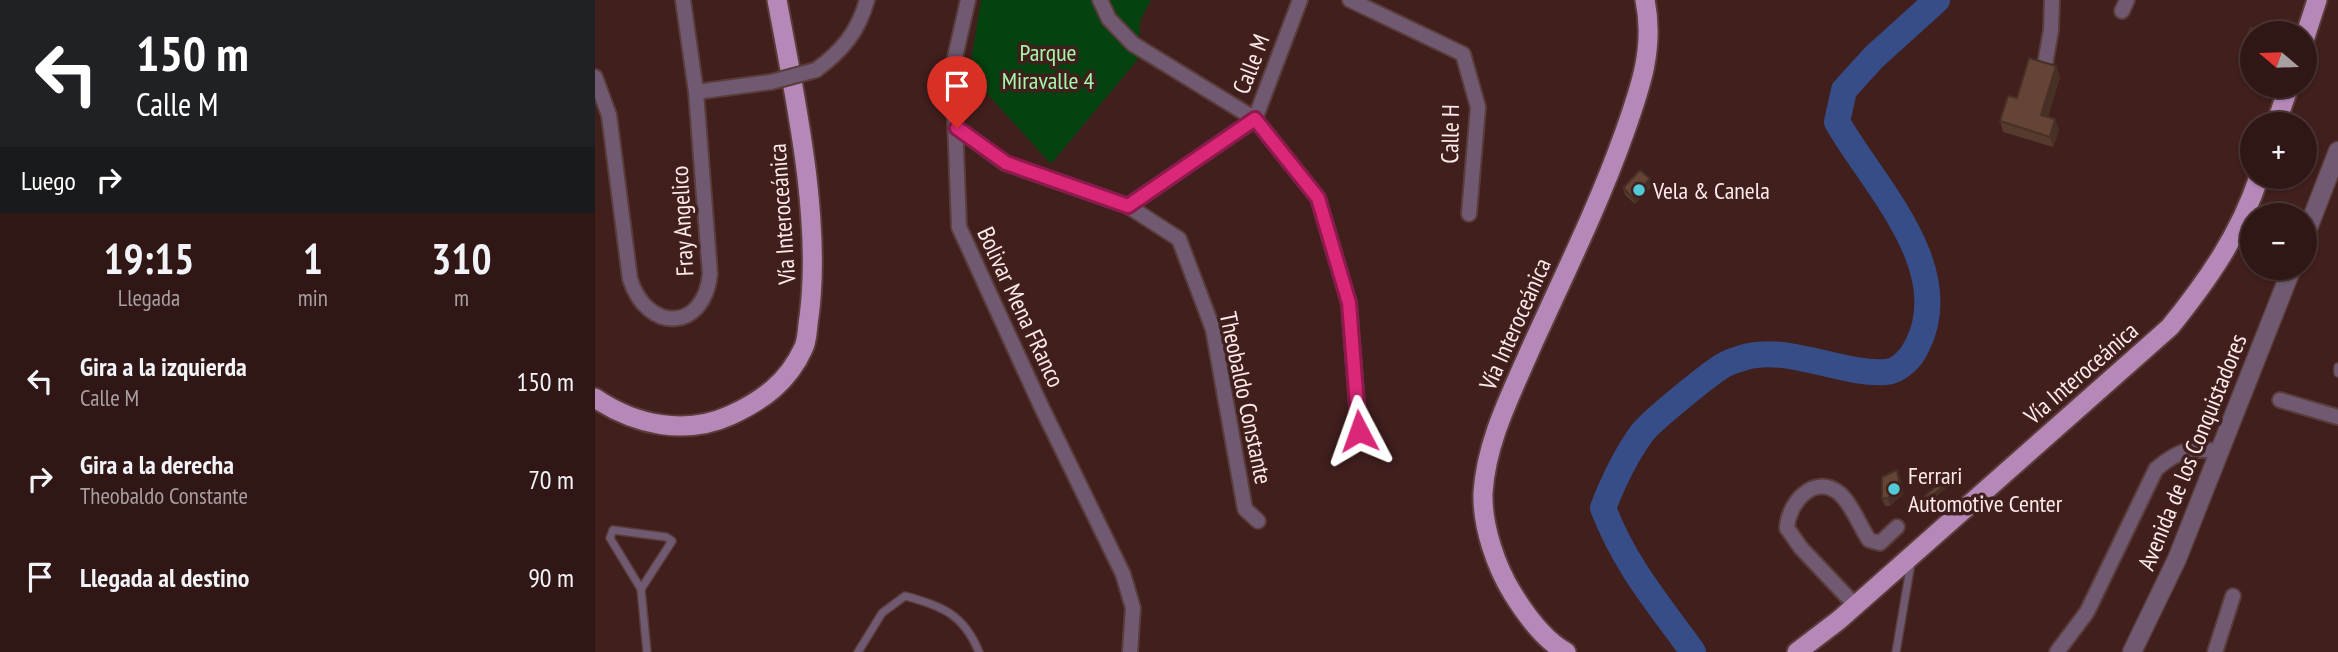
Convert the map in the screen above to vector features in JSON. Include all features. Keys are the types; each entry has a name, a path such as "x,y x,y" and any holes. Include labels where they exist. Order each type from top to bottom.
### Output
{"main road":[{"name":"Vía Interoceánica","path":"595,398 632,419 666,426 715,423 752,405 785,381 805,346 814,279 800,124 777,0"},
{"name":"Vía Interoceánica","path":"1557,650 1523,609 1503,579 1489,534 1483,495 1489,451 1506,404 1616,155 1640,89 1649,47 1645,0"},
{"path":"2310,21 2317,2"},
{"name":"Vía Interoceánica","path":"1797,652 1839,620 2170,327 2207,281 2235,236 2254,189"}],"street":[{"name":"Fray Angelico","path":"595,77 609,115 630,279 635,296 649,312 666,318 681,318 699,308 708,294 710,274 696,92 684,0"},
{"path":"696,92 771,82 816,70 837,55 852,37 867,0"},
{"name":"Bolivar Mena FRanco","path":"968,0 953,66 959,226 1123,574 1133,608 1131,652"},
{"path":"1100,0 1109,19 1133,44 1255,119 1318,198 1349,303 1359,431"},
{"name":"Calle M","path":"1128,206 1255,119 1300,0"},
{"name":"Calle H","path":"1350,0 1462,54 1478,107 1469,214"},
{"path":"2044,69 2052,30 2052,0"},
{"name":"Theobaldo Constante","path":"957,128 1006,163 1128,206 1179,239 1213,329 1245,509 1258,521"},
{"path":"2317,205 2338,151"},
{"name":"Avenida de los Conquistadores","path":"2132,652 2176,559 2287,280"},
{"path":"2280,400 2338,417"},
{"path":"2057,652 2087,612 2156,469 2172,455 2189,448 2219,451"},
{"path":"1855,605 1801,548 1787,528 1793,506 1801,495 1813,489 1828,488 1840,494 1869,540 1879,543 1897,527"},
{"path":"2215,652 2233,596"}],"lane":[{"path":"2338,367 2338,373"},
{"path":"641,589 672,541 666,537 613,530 610,538 641,589 647,652"},
{"path":"1896,652 1912,555"},
{"path":"858,652 882,613 905,596 939,605 970,629 979,652"}],"green space":[{"name":"Parque Miravalle 4","path":"981,0 1151,0 1140,21 1138,59 1051,164 969,74"}],"building":[{"path":"2029,58 2056,66 2041,115 2055,119 2050,137 2000,121 2008,96 2017,98"},
{"path":"1640,170 1650,179 1632,197 1623,188"},
{"path":"1897,470 1900,486 1888,498 1882,499 1882,477"},
{"path":"1947,477 1950,481 1914,510 1912,507"}],"waterway":[{"path":"1693,652 1632,566 1603,508 1620,469 1642,433 1681,398 1727,364 1749,356 1766,354 1801,358 1853,370 1886,372 1901,366 1912,355 1927,317 1926,287 1919,257 1889,200 1837,122 1844,90 1874,57 1937,0"}],"place":[{"name":"Vela & Canela","path":"1639,190"},
{"name":"Ferrari Automotive Center","path":"1894,489"}],"route":[{"path":"957,128 1006,163 1128,206 1255,119 1318,198 1349,303 1359,431"}]}
